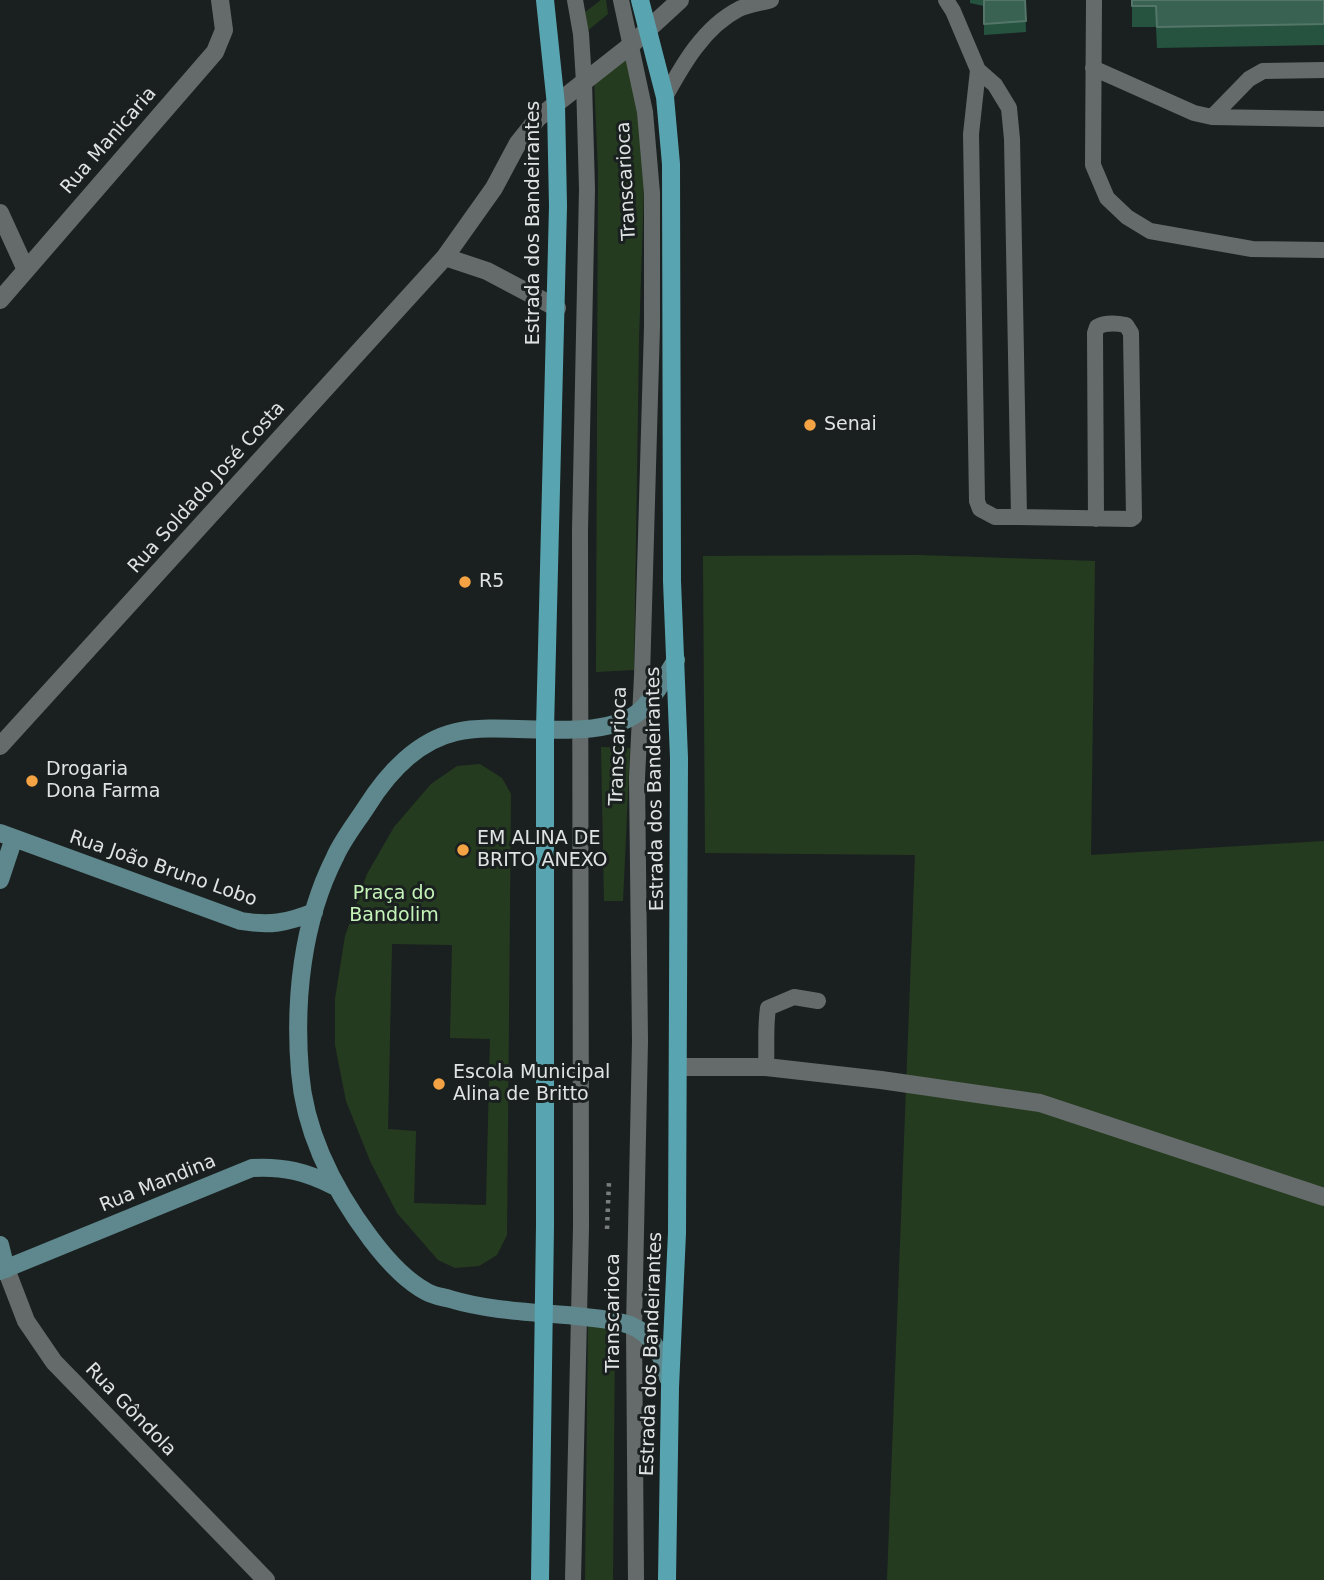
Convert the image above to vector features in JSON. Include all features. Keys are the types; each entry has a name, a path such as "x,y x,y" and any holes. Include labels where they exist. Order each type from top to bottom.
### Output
{"main road":[{"name":"Estrada dos Bandeirantes","path":"540,1580 544,1313 545,729 557,308 556,105 545,0"},
{"name":"Estrada dos Bandeirantes","path":"640,0 665,97 671,164 672,581 679,758 677,1233 670,1387 667,1580"}],"street":[{"name":"Rua Manicaria","path":"0,300 215,52 224,30 220,0"},
{"name":"Rua Soldado José Costa","path":"0,746 445,257 494,188 528,129 538,118 631,45 680,0"},
{"path":"0,213 26,270"},
{"path":"445,257 487,271 557,308"},
{"path":"670,1387 664,1359 653,1342 635,1327 611,1320 473,1306 427,1292 390,1264 334,1186 312,1133 301,1086 297,1030 303,961 314,912 334,857 379,788 403,762 428,743 455,732 487,728 580,729 613,724 641,710 659,688 676,660"},
{"path":"0,880 7,835"},
{"name":"Rua João Bruno Lobo","path":"7,835 240,922 265,925 293,920 314,912"},
{"path":"678,1067 766,1067 1040,1103 1324,1197"},
{"name":"Rua Mandina","path":"3,1270 252,1168 278,1166 313,1175 334,1186"},
{"name":"Rua Gôndola","path":"0,1245 3,1270 26,1321 54,1362 266,1580"}],"lane":[{"name":"Transcarioca","path":"573,1580 581,1227 580,530 587,189 584,82 575,0"},
{"name":"Transcarioca","path":"621,0 645,112 652,193 652,327 637,778 640,1041 635,1327 636,1580"},
{"path":"665,97 683,63 715,26 739,9 771,0"},
{"path":"946,0 978,70 995,85 1009,108 1019,517"},
{"path":"1094,0 1093,164 1107,198 1127,217 1150,231 1252,249 1324,250"},
{"path":"1093,68 1194,113 1212,117 1324,119"},
{"path":"978,70 971,134 977,501 980,509 995,517 1096,519 1134,517 1131,333 1126,325 1115,323 1097,327 1095,334 1096,519"},
{"path":"1212,117 1250,79 1263,71 1324,70"},
{"path":"766,1067 768,1040 765,1027 768,1009 794,997 818,1001"}],"path":[{"path":"607,1229 609,1182"}],"green space":[{"path":"601,0 606,0 608,14 581,36 577,18"},
{"path":"631,51 645,158 639,338 634,670 596,672 598,170 594,79"},
{"path":"918,555 1095,561 1091,855 1324,841 1324,1580 887,1580 915,855 705,853 703,556"},
{"path":"601,747 630,748 623,901 604,901"},
{"name":"Praça do Bandolim","path":"480,764 502,778 511,794 507,1235 497,1255 479,1266 455,1268 438,1260 397,1213 371,1163 346,1101 335,1045 335,999 345,936 367,874 394,827 431,784 457,766","holes":["392,944 452,945 450,1038 490,1039 486,1205 414,1203 416,1131 388,1129"]},
{"path":"588,1326 615,1327 613,1580 585,1580"}],"building":[{"path":"984,0 1025,0 1026,21 984,24"},
{"path":"1132,0 1324,0 1324,24 1157,27 1156,6 1132,6"}],"place":[{"name":"Senai","path":"810,425"},
{"name":"R5","path":"465,582"},
{"name":"Drogaria Dona Farma","path":"32,781"},
{"name":"EM ALINA DE BRITO ANEXO","path":"463,850"},
{"name":"Escola Municipal Alina de Britto","path":"439,1084"}]}
